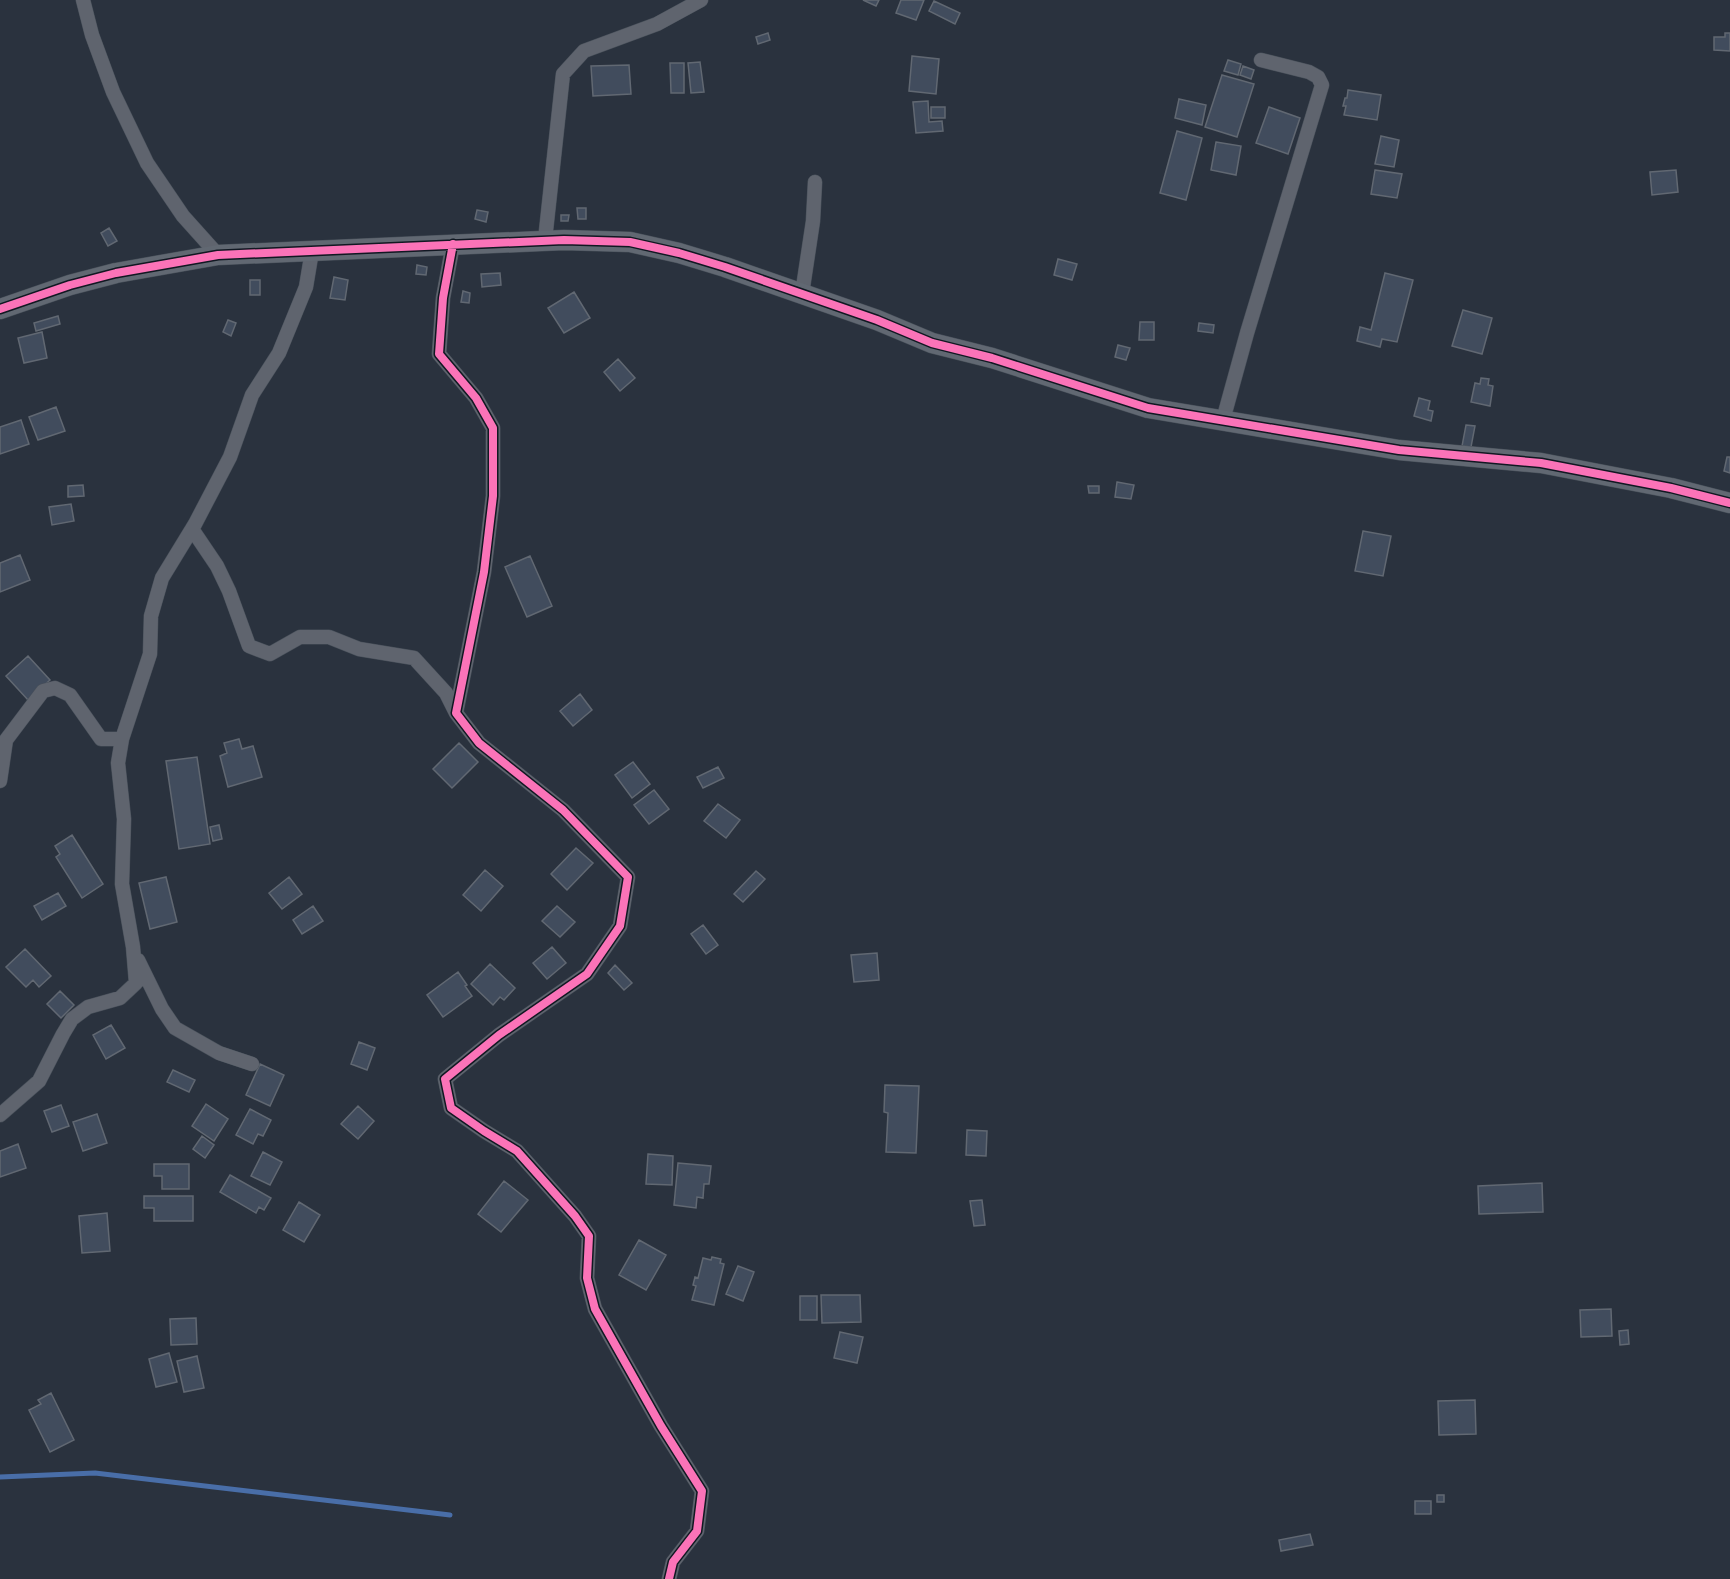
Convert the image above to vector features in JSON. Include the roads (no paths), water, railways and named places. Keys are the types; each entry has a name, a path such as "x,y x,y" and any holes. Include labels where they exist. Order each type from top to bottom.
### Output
{"street":[{"path":"83,0 92,34 113,92 147,163 183,216 218,255"},
{"path":"545,240 563,74 585,51 657,24 701,0"},
{"path":"1223,420 1246,333 1322,85 1318,77 1309,72 1261,60"},
{"path":"802,294 813,221 815,182"},
{"path":"0,309 70,285 116,273 218,255 545,240 630,242 679,253 877,320 932,343 992,358 1149,408 1399,450 1541,463 1671,488 1730,503"},
{"path":"453,244 443,298 439,354 476,398 494,428 493,496 484,572 456,713"},
{"path":"0,1115 39,1081 72,1019 88,1007 120,998 136,983 133,947 122,884 124,819 118,763 122,739 150,654 151,616 162,578 192,529 230,457 252,396 279,353 306,287 312,251"},
{"path":"192,529 230,591 249,646 270,654 300,637 329,637 359,649 414,658 446,693 456,713 479,743 563,810 628,877 620,926 587,974 499,1035 445,1079 451,1107 484,1131 516,1150 575,1216 589,1236 587,1278 596,1309 661,1426 702,1491 697,1531 673,1562 669,1579"},
{"path":"0,781 6,740 44,691 55,688 70,695 101,739 122,739"},
{"path":"133,947 147,981 175,1028 219,1053 252,1064"}],"waterway":[{"path":"0,1477 95,1473 450,1515"}]}
